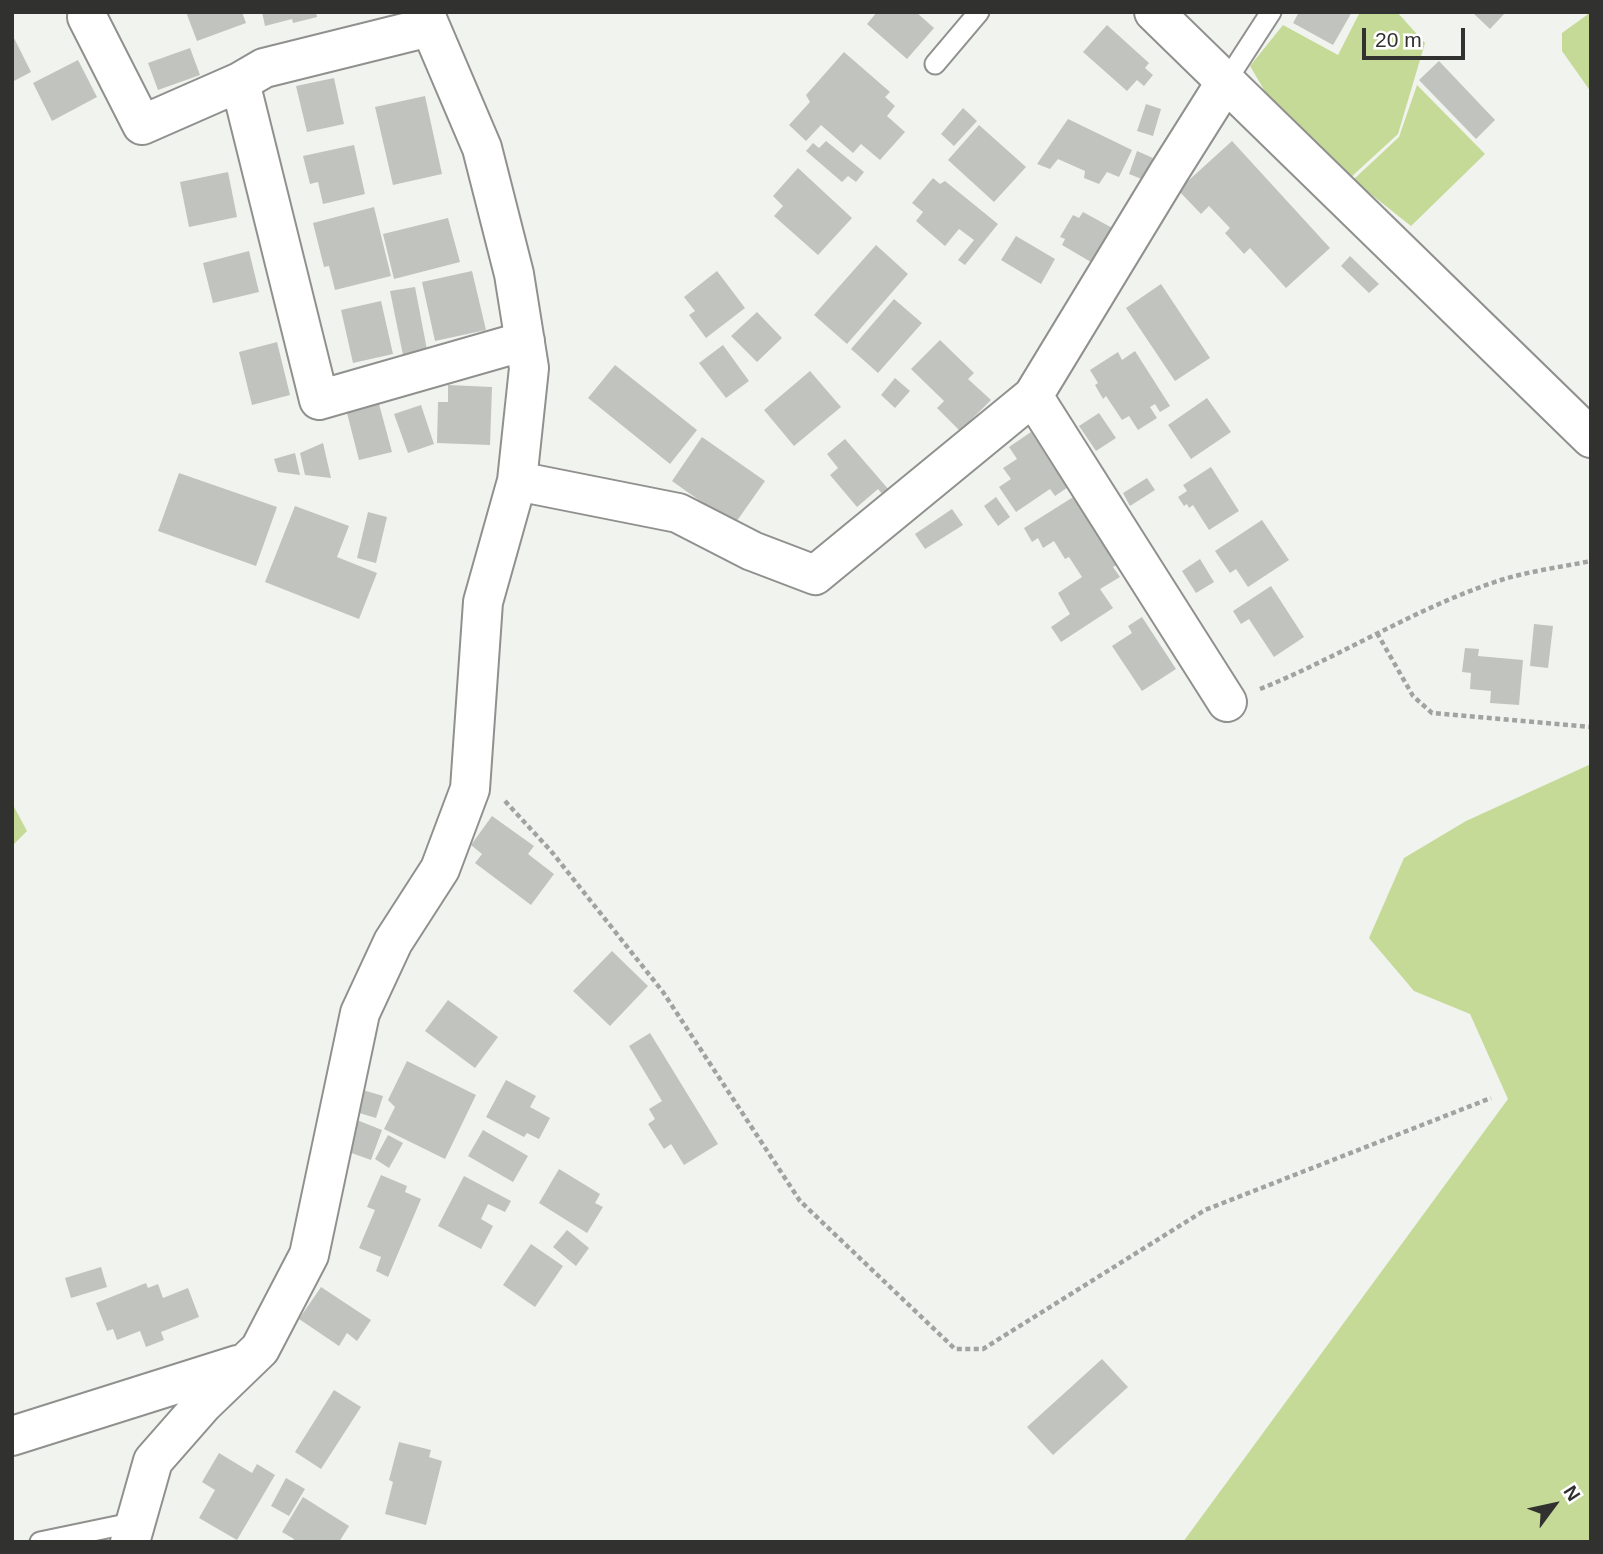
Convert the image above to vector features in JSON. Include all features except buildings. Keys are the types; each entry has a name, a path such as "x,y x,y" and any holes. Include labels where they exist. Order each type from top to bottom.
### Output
{"street":[{"path":"1153,12 1591,438"},
{"path":"88,17 142,125 240,82 264,68 427,20 482,148 514,274 529,368 517,481 483,602 470,789 440,869 393,942 360,1013 309,1255 260,1349 203,1404 153,1461 133,1532"},
{"path":"240,82 319,400 525,341"},
{"path":"517,481 678,513 752,551 816,575 1033,396 1226,83"},
{"path":"1033,396 1227,702"},
{"path":"12,1436 245,1363"}],"lane":[{"path":"935,64 979,12"},
{"path":"1226,83 1271,12"},
{"path":"40,1542 133,1532"}],"path":[{"path":"1227,702 1298,674 1403,620 1502,580 1591,561"},
{"path":"1377,634 1413,696 1432,713 1591,727"},
{"path":"472,764 551,851 663,992 800,1201 954,1349 984,1349 1205,1210 1491,1098"}],"green space":[{"path":"1360,12 1397,12 1425,43 1398,134 1350,178 1276,110 1250,66 1283,25 1338,55"},
{"path":"1591,12 1591,92 1562,51 1562,33"},
{"path":"1417,85 1485,154 1411,226 1353,180 1399,137"},
{"path":"1591,764 1591,1542 1183,1542 1508,1099 1470,1014 1414,991 1369,938 1404,858 1466,821"},
{"path":"12,803 27,831 12,846"}]}
